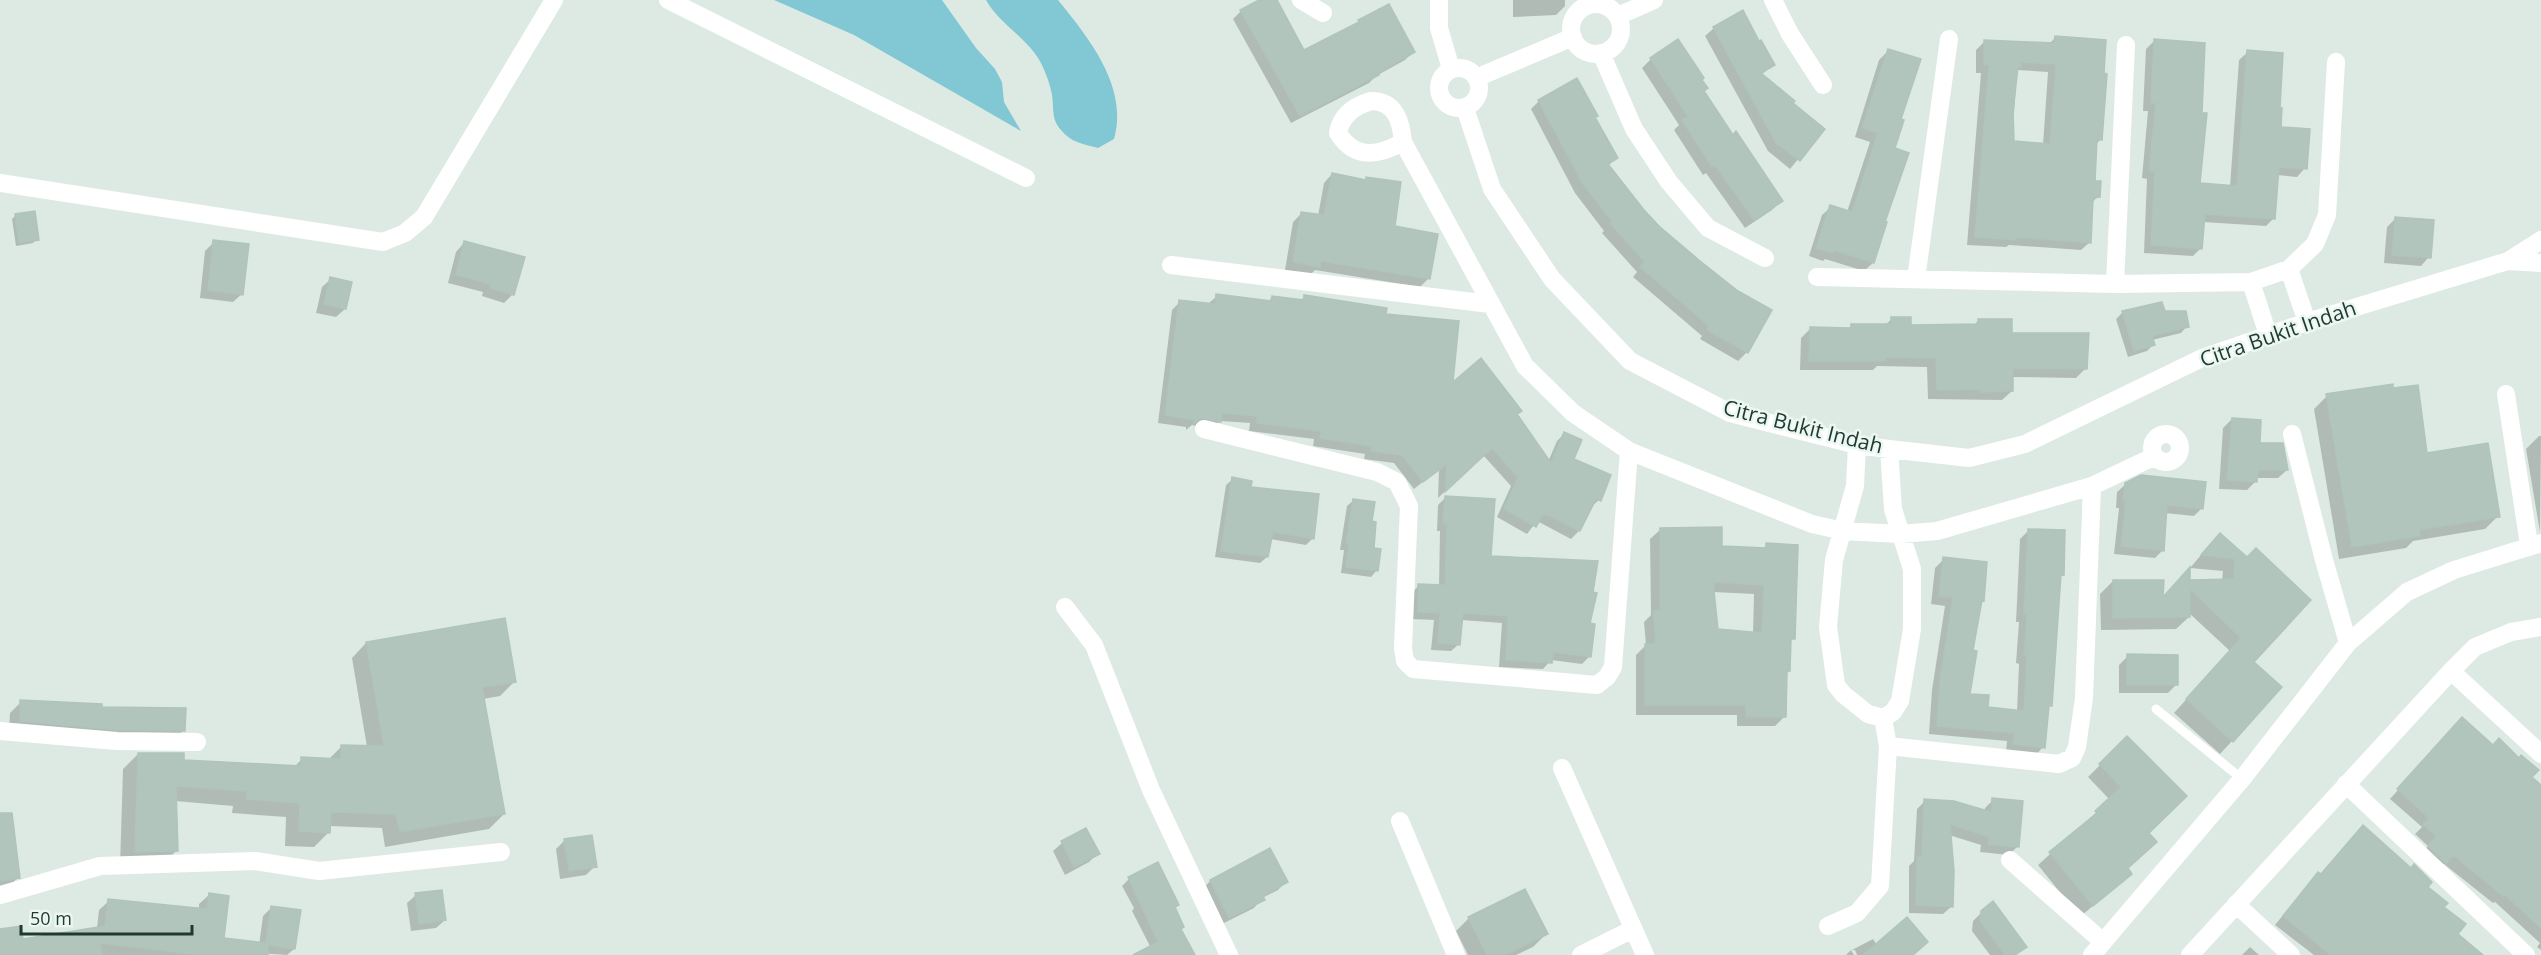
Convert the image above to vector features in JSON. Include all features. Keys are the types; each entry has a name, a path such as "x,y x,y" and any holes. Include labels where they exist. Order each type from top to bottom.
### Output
{"street":[{"path":"0,183 383,242 405,233 424,217 554,0"},
{"path":"668,0 1026,178"},
{"path":"1301,0 1323,13"},
{"path":"1439,0 1439,28 1451,69"},
{"path":"1618,16 1654,0"},
{"path":"1773,0 1790,34 1823,85"},
{"path":"1593,2 1611,8 1618,16 1621,31 1619,39 1609,50 1601,53 1584,51 1573,38 1573,20 1584,6 1593,2"},
{"path":"1476,78 1573,38"},
{"path":"1916,279 1949,39"},
{"path":"2115,284 2126,45"},
{"path":"1601,53 1634,129 1669,182 1708,228 1764,258"},
{"path":"1817,277 2115,284 2251,282 2289,269 2315,244 2327,215 2336,63"},
{"path":"1451,69 1468,70 1476,78 1478,95 1475,101 1465,108 1456,109 1448,106 1441,99 1438,91 1443,74 1451,69"},
{"name":"Citra Bukit Indah","path":"1465,108 1492,189 1552,279 1630,361 1730,413 1857,445 1888,449 1969,458 2025,444 2202,358 2307,322 2508,261 2541,240"},
{"path":"1403,142 1525,366 1573,414 1629,451 1812,524 1843,531 1900,534 1937,531 2092,486 2153,457"},
{"name":"Citra Bukit Indah","path":"2508,261 2541,263"},
{"path":"1171,265 1490,304"},
{"path":"2289,269 2307,322"},
{"path":"2251,282 2268,335"},
{"path":"2010,860 2097,949 2242,779 2348,643 2407,592 2454,570 2535,544 2506,394"},
{"path":"1204,429 1377,472 1397,482 1409,506 1402,648 1405,661 1413,669 1597,685 1607,677 1613,667 1629,451"},
{"path":"2292,434 2348,643"},
{"path":"1857,445 1855,486 1834,560 1828,627 1836,685 1843,694 1868,714 1883,718 1893,712 1900,701 1912,629 1912,569 1893,509 1888,449"},
{"path":"1888,746 2059,764 2072,758 2077,747 2084,698 2092,486"},
{"path":"1065,607 1094,645 1151,790 1229,955"},
{"path":"2190,955 2475,647 2511,632 2541,627"},
{"path":"2451,671 2541,754"},
{"path":"1828,926 1857,913 1880,886 1888,746 1883,718"},
{"path":"0,731 117,741 196,742"},
{"path":"1562,768 1645,955"},
{"path":"2346,784 2526,955"},
{"path":"1400,821 1456,955"},
{"path":"0,894 100,866 255,861 319,871 501,852"},
{"path":"2236,904 2291,955"},
{"path":"1581,955 1634,929"}],"lane":[{"path":"2156,709 2242,779"}],"water":[{"path":"774,0 942,0 976,48 995,69 1002,82 1004,102 1021,131 854,35"},
{"path":"986,0 1058,0 1093,47 1111,82 1116,101 1117,120 1114,139 1098,148 1077,142 1065,134 1056,122 1050,87 1041,63 1029,46 999,17"}],"building":[{"path":"1259,0 1277,0 1304,50 1389,4 1415,52 1378,73 1379,75 1300,116 1240,10"},
{"path":"1743,10 1775,65 1761,73 1825,129 1800,161 1776,143 1713,27"},
{"path":"2055,36 2106,40 2104,73 2107,74 2102,140 2097,139 2095,181 2101,181 2100,197 2093,198 2091,243 2016,237 2016,240 1975,237 1989,65 1984,65 1984,40 2054,43","holes":["2021,62 2056,64 2050,144 2014,141 2013,111 2018,67 2021,67"]},
{"path":"1678,39 1704,78 1702,80 1708,88 1704,91 1733,135 1736,131 1783,201 1754,220 1715,165 1712,167 1682,120 1688,116 1650,58"},
{"path":"2154,39 2205,43 2202,113 2207,113 2200,183 2237,186 2247,50 2283,53 2281,127 2310,129 2307,169 2279,167 2275,219 2205,214 2202,249 2151,245 2155,171 2149,171 2156,103 2151,103"},
{"path":"1888,49 1921,59 1901,119 1904,120 1895,148 1909,153 1885,222 1887,222 1874,263 1834,250 1833,253 1816,248 1830,205 1852,212 1878,133 1862,128"},
{"path":"1577,78 1618,158 1608,164 1644,210 1660,227 1738,291 1772,310 1748,353 1707,330 1709,326 1640,267 1645,262 1610,223 1612,221 1583,184 1538,100"},
{"path":"1332,173 1366,180 1366,177 1401,182 1395,226 1438,234 1430,279 1321,261 1320,267 1293,262 1301,212 1324,215"},
{"path":"35,211 39,240 19,243 15,214"},
{"path":"2395,217 2434,220 2431,258 2392,255"},
{"path":"213,240 249,244 243,295 208,290"},
{"path":"464,241 525,257 514,295 490,288 491,284 456,275"},
{"path":"330,277 352,282 346,309 324,304"},
{"path":"1216,294 1271,301 1272,296 1304,300 1304,295 1387,308 1386,314 1459,321 1453,382 1481,358 1522,411 1517,414 1551,463 1564,432 1582,440 1574,459 1611,475 1601,501 1596,499 1580,531 1544,513 1536,527 1504,509 1518,477 1492,448 1445,492 1447,464 1423,482 1402,455 1371,451 1372,446 1320,438 1321,431 1257,423 1257,416 1222,413 1221,422 1201,418 1194,424 1194,420 1165,415 1179,300 1215,304"},
{"path":"2162,302 2165,311 2186,311 2189,327 2152,336 2155,345 2134,351 2122,311"},
{"path":"1891,317 1911,317 1911,325 1978,324 1978,319 2012,319 2012,333 2089,333 2087,369 2013,368 2013,391 1980,392 1980,389 1937,390 1936,358 1885,357 1885,361 1809,361 1810,327 1851,328 1851,324 1891,324"},
{"path":"2393,384 2393,388 2418,385 2427,453 2488,443 2500,517 2419,530 2420,536 2352,547 2326,394"},
{"path":"2232,418 2261,420 2260,443 2283,443 2288,470 2258,470 2257,482 2227,480"},
{"path":"2141,475 2206,482 2203,509 2167,505 2164,551 2121,546 2126,501 2123,500 2125,483"},
{"path":"1232,477 1252,481 1251,487 1319,494 1314,539 1273,532 1268,557 1221,551"},
{"path":"1445,496 1495,499 1491,556 1598,561 1593,592 1597,593 1590,623 1595,624 1591,657 1553,652 1552,663 1506,660 1508,616 1463,613 1460,645 1438,643 1440,613 1418,612 1418,584 1445,585 1447,524 1443,524"},
{"path":"1353,499 1375,502 1372,521 1376,522 1374,548 1381,549 1378,571 1346,567 1349,544 1346,544"},
{"path":"1722,527 1722,546 1766,548 1766,543 1798,545 1795,639 1791,639 1790,671 1787,671 1786,717 1746,717 1746,705 1645,705 1645,644 1656,644 1653,611 1660,610 1660,528","holes":["1713,582 1764,585 1762,633 1718,629"]},
{"path":"2028,529 2065,530 2064,575 2061,574 2052,706 2049,706 2045,748 2013,744 2015,733 1937,726 1940,680 1953,597 1939,596 1943,557 1987,562 1984,601 1982,600 1973,650 1977,651 1970,694 1989,695 1988,707 2024,711 2027,614 2024,614"},
{"path":"2220,533 2247,557 2256,548 2311,600 2254,662 2282,687 2233,742 2186,699 2241,638 2190,589 2190,617 2113,618 2113,580 2164,580 2163,597 2190,567 2190,580 2234,579 2235,559 2201,555"},
{"path":"505,618 516,682 482,687 505,814 400,832 396,814 331,812 330,833 299,831 300,803 246,799 247,791 176,786 178,851 135,852 138,753 184,753 184,760 301,766 301,757 341,759 341,745 384,746 366,642"},
{"path":"2127,654 2178,655 2178,685 2127,685"},
{"path":"20,700 102,704 102,707 186,708 185,731 118,730 20,721"},
{"path":"2462,717 2493,745 2499,738 2519,758 2521,755 2539,770 2532,777 2541,785 2541,928 2504,894 2503,896 2453,855 2446,864 2428,846 2436,836 2423,825 2429,818 2397,789"},
{"path":"2127,736 2187,796 2149,833 2157,842 2128,868 2132,874 2093,906 2049,852 2097,813 2095,811 2121,787 2099,764"},
{"path":"1992,798 2023,801 2019,847 1988,844 1989,837 1950,824 1954,871 1953,907 1916,905 1917,856 1922,856 1924,799 1954,801 1991,812"},
{"path":"0,813 12,813 20,878 0,881"},
{"path":"2363,825 2411,868 2414,864 2432,882 2428,887 2448,903 2444,907 2466,924 2458,934 2483,955 2331,955 2283,916 2318,872 2321,874"},
{"path":"1086,828 1100,854 1074,867 1061,841"},
{"path":"592,835 597,867 569,871 564,839"},
{"path":"1270,848 1288,882 1263,896 1265,900 1229,918 1210,880"},
{"path":"1158,862 1179,905 1175,907 1184,927 1181,929 1195,955 1133,955 1158,942 1128,877"},
{"path":"1525,889 1548,934 1505,955 1487,955 1468,917"},
{"path":"442,890 446,920 419,924 415,893"},
{"path":"209,893 229,896 224,938 266,943 271,906 301,910 295,949 268,945 268,955 200,955 100,943 102,955 0,955 0,929 21,926 23,939 105,926 108,899 207,909"},
{"path":"1993,901 2027,947 2015,955 2005,955 1980,921 1981,911"},
{"path":"1907,917 1928,942 1913,955 1863,955"}]}
